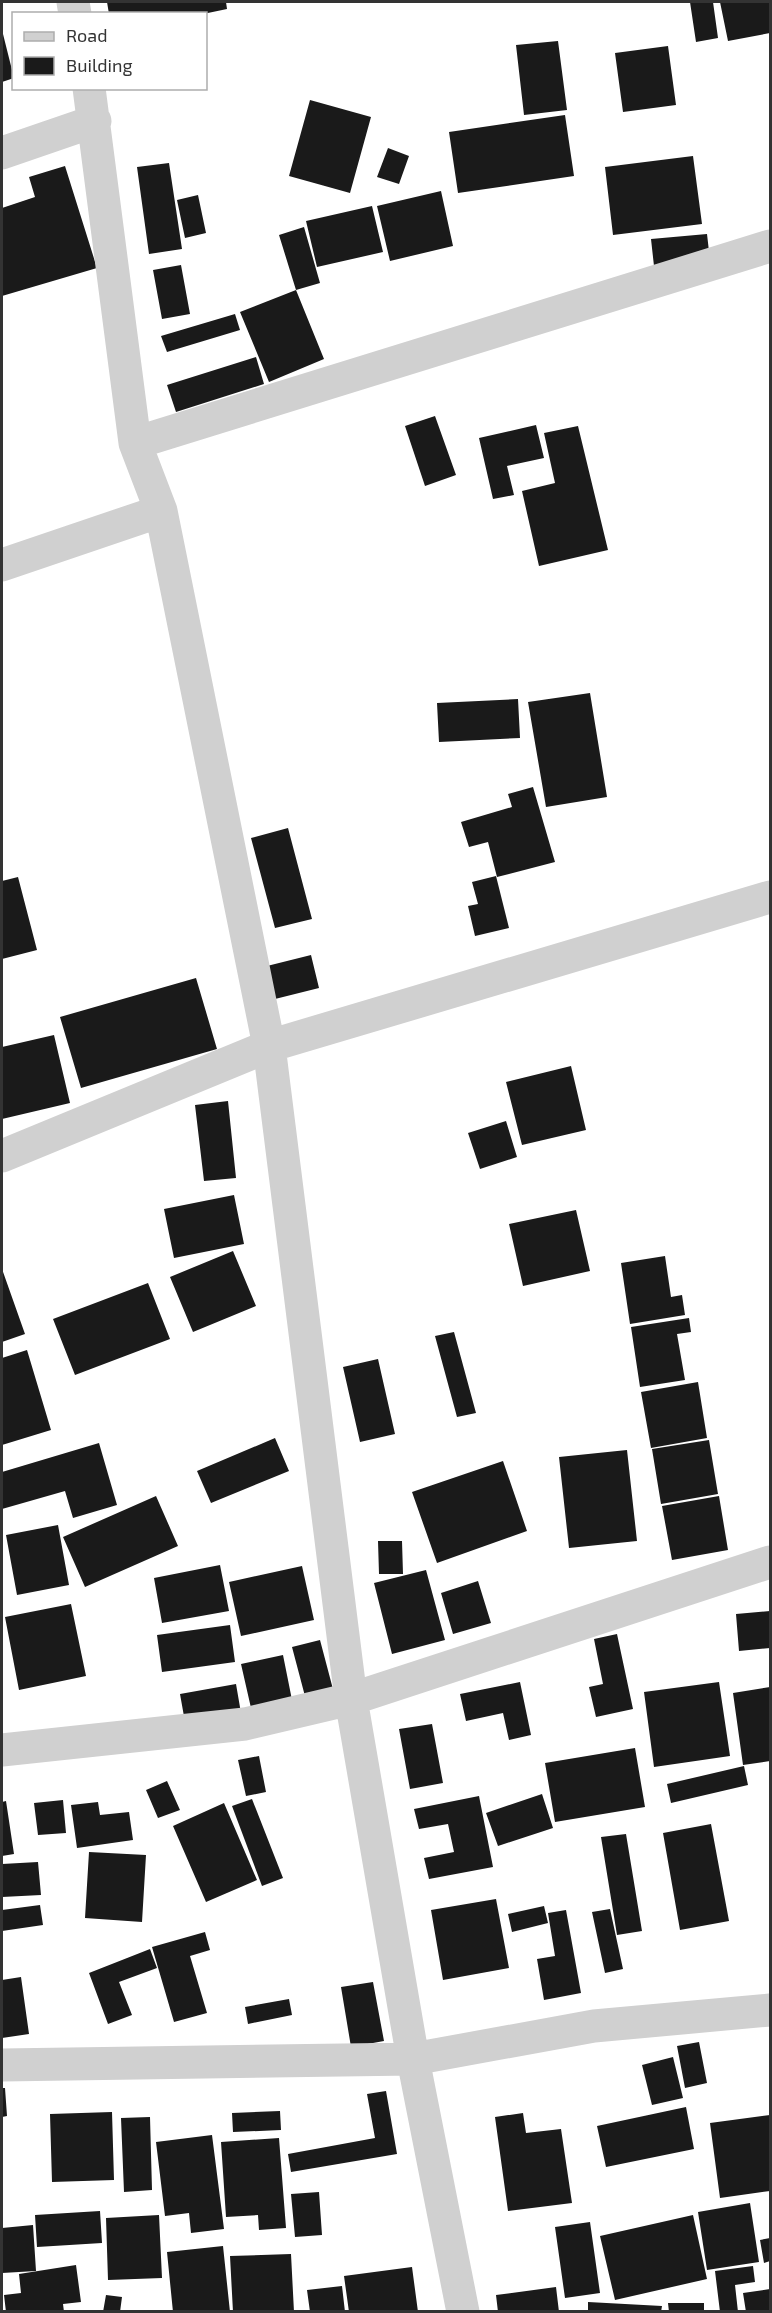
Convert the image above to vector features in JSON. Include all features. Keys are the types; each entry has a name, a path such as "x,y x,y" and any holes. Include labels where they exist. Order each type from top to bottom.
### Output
{"street":[{"path":"89,90 135,443 161,511 269,1046 351,1699 413,2059 463,2312"},
{"path":"2,153 94,121"},
{"path":"135,443 771,246"},
{"path":"2,565 161,511"},
{"path":"2,1156 269,1046 771,897"},
{"path":"2,1750 245,1724 351,1699 771,1562"},
{"path":"2,2065 413,2059 594,2026 771,2010"}],"building":[{"path":"107,2 226,2 227,9 207,13 109,12"},
{"path":"690,2 713,2 718,38 696,42"},
{"path":"720,2 770,2 770,33 728,41"},
{"path":"2,30 12,79 2,82"},
{"path":"558,41 567,110 524,115 516,45"},
{"path":"668,46 676,105 623,112 615,53"},
{"path":"310,100 371,117 350,193 289,176"},
{"path":"565,115 574,176 458,193 449,132"},
{"path":"388,148 409,156 399,184 377,177"},
{"path":"693,156 702,224 613,235 605,167"},
{"path":"169,163 182,249 149,254 137,167"},
{"path":"65,166 97,268 2,296 2,208 35,197 29,177"},
{"path":"441,191 453,246 390,261 377,206"},
{"path":"198,195 206,233 185,238 177,200"},
{"path":"372,206 383,252 317,267 306,221"},
{"path":"304,227 320,283 296,290 279,235"},
{"path":"707,234 710,260 654,266 651,239"},
{"path":"181,265 190,314 162,319 153,270"},
{"path":"296,290 324,359 269,382 240,312"},
{"path":"235,314 240,330 167,352 161,336"},
{"path":"256,357 264,384 176,412 167,385"},
{"path":"435,416 456,475 425,486 405,426"},
{"path":"536,425 544,458 507,466 514,495 493,499 479,438"},
{"path":"578,426 608,550 539,566 522,491 555,483 544,433"},
{"path":"590,693 607,797 546,807 528,702"},
{"path":"518,699 520,738 439,742 437,703"},
{"path":"533,787 555,862 497,877 488,842 469,847 461,822 512,807 508,794"},
{"path":"288,828 312,919 275,928 251,838"},
{"path":"496,876 509,928 475,936 468,906 478,904 472,882"},
{"path":"18,877 37,950 2,959 2,881"},
{"path":"311,955 319,988 271,1000 263,967"},
{"path":"196,978 217,1049 81,1088 60,1017"},
{"path":"54,1035 70,1103 2,1119 2,1047"},
{"path":"571,1066 586,1130 522,1145 506,1082"},
{"path":"228,1101 236,1178 204,1181 195,1105"},
{"path":"506,1121 517,1157 480,1169 468,1133"},
{"path":"234,1195 244,1244 174,1258 164,1209"},
{"path":"576,1210 590,1271 523,1286 509,1224"},
{"path":"233,1251 256,1306 193,1332 170,1277"},
{"path":"665,1256 671,1297 682,1295 685,1315 630,1324 621,1263"},
{"path":"2,1269 25,1334 2,1342"},
{"path":"148,1283 170,1339 75,1375 53,1319"},
{"path":"689,1318 691,1332 677,1334 685,1380 640,1387 631,1327"},
{"path":"454,1332 476,1413 457,1417 435,1336"},
{"path":"27,1350 51,1430 2,1445 2,1358"},
{"path":"378,1359 395,1434 360,1442 343,1367"},
{"path":"698,1382 707,1438 651,1448 641,1392"},
{"path":"275,1438 289,1471 211,1503 197,1471"},
{"path":"709,1440 718,1494 661,1504 652,1449"},
{"path":"99,1443 117,1505 73,1518 65,1491 2,1509 2,1472"},
{"path":"627,1450 637,1541 569,1548 559,1457"},
{"path":"503,1461 527,1531 437,1563 412,1492"},
{"path":"156,1496 178,1546 85,1587 63,1537"},
{"path":"719,1496 728,1550 672,1560 662,1506"},
{"path":"58,1525 69,1585 17,1595 6,1535"},
{"path":"378,1541 402,1541 403,1574 379,1574"},
{"path":"220,1565 229,1611 162,1623 154,1578"},
{"path":"302,1566 314,1620 241,1636 229,1582"},
{"path":"426,1570 445,1640 392,1654 374,1583"},
{"path":"478,1581 491,1623 453,1634 441,1593"},
{"path":"71,1604 86,1676 19,1690 5,1617"},
{"path":"770,1611 770,1648 739,1651 736,1614"},
{"path":"230,1625 235,1662 162,1672 157,1635"},
{"path":"617,1634 633,1709 596,1717 589,1687 603,1684 594,1639"},
{"path":"320,1640 334,1693 306,1700 292,1647"},
{"path":"283,1655 292,1700 251,1708 241,1664"},
{"path":"520,1682 531,1735 509,1740 503,1713 466,1721 460,1694"},
{"path":"719,1682 730,1756 654,1767 644,1692"},
{"path":"236,1684 241,1713 185,1722 180,1694"},
{"path":"770,1687 770,1761 743,1765 733,1693"},
{"path":"432,1724 443,1783 410,1789 399,1729"},
{"path":"635,1748 645,1807 555,1822 545,1763"},
{"path":"259,1756 266,1792 246,1796 238,1760"},
{"path":"744,1766 748,1785 671,1803 667,1784"},
{"path":"167,1781 180,1810 158,1818 146,1790"},
{"path":"542,1794 553,1828 498,1846 486,1813"},
{"path":"479,1796 493,1867 429,1879 424,1858 454,1852 448,1824 419,1829 414,1809"},
{"path":"252,1799 283,1878 262,1886 232,1806"},
{"path":"63,1800 66,1833 38,1835 34,1803"},
{"path":"6,1801 14,1854 2,1856 2,1802"},
{"path":"98,1802 100,1815 129,1812 133,1840 77,1848 71,1805"},
{"path":"224,1803 257,1880 206,1902 173,1826"},
{"path":"711,1824 729,1921 680,1930 663,1833"},
{"path":"626,1834 642,1931 617,1935 601,1837"},
{"path":"89,1852 146,1855 142,1922 85,1918"},
{"path":"38,1862 41,1895 2,1897 2,1864"},
{"path":"496,1899 509,1968 443,1980 431,1910"},
{"path":"40,1905 43,1925 2,1931 2,1910"},
{"path":"544,1906 548,1923 512,1932 508,1914"},
{"path":"610,1909 623,1969 605,1973 592,1912"},
{"path":"566,1910 581,1993 544,2000 537,1959 555,1956 548,1913"},
{"path":"205,1932 210,1950 190,1956 207,2013 174,2022 152,1947"},
{"path":"150,1949 157,1968 119,1982 132,2015 108,2024 89,1973"},
{"path":"21,1977 29,2034 2,2038 2,1980"},
{"path":"373,1982 384,2041 351,2047 341,1987"},
{"path":"289,1999 292,2015 248,2024 245,2007"},
{"path":"699,2042 707,2083 685,2088 677,2046"},
{"path":"673,2057 683,2098 652,2105 642,2065"},
{"path":"2,2088 5,2088 7,2116 2,2117"},
{"path":"386,2091 397,2154 291,2172 288,2154 375,2138 367,2094"},
{"path":"686,2107 694,2149 606,2167 597,2126"},
{"path":"280,2111 281,2130 233,2132 232,2113"},
{"path":"112,2112 114,2180 52,2182 50,2114"},
{"path":"523,2113 526,2133 561,2129 572,2203 508,2211 495,2117"},
{"path":"770,2115 770,2191 720,2198 710,2123"},
{"path":"150,2117 152,2190 124,2192 121,2118"},
{"path":"212,2135 224,2229 191,2233 189,2213 165,2216 156,2142"},
{"path":"279,2138 286,2228 259,2230 258,2215 226,2217 221,2142"},
{"path":"319,2192 322,2235 295,2237 291,2194"},
{"path":"750,2203 759,2262 707,2270 698,2212"},
{"path":"100,2211 102,2243 37,2247 35,2215"},
{"path":"159,2215 162,2278 108,2280 106,2218"},
{"path":"693,2215 707,2279 615,2300 600,2236"},
{"path":"590,2222 600,2293 565,2298 555,2227"},
{"path":"33,2225 36,2271 2,2273 2,2228"},
{"path":"770,2238 770,2261 764,2263 760,2240"},
{"path":"223,2246 230,2312 173,2312 167,2252"},
{"path":"291,2254 294,2312 233,2312 230,2256"},
{"path":"76,2265 81,2302 63,2304 64,2312 6,2312 4,2295 21,2293 19,2274"},
{"path":"753,2266 755,2282 735,2285 738,2312 720,2312 715,2271"},
{"path":"412,2267 418,2312 349,2312 344,2276"},
{"path":"342,2286 345,2312 310,2312 307,2290"},
{"path":"556,2287 559,2312 498,2312 496,2295"},
{"path":"770,2289 770,2312 746,2312 743,2293"},
{"path":"106,2295 122,2297 120,2312 103,2312"},
{"path":"588,2302 662,2306 661,2312 588,2312"},
{"path":"668,2303 704,2303 704,2312 669,2312"}]}
